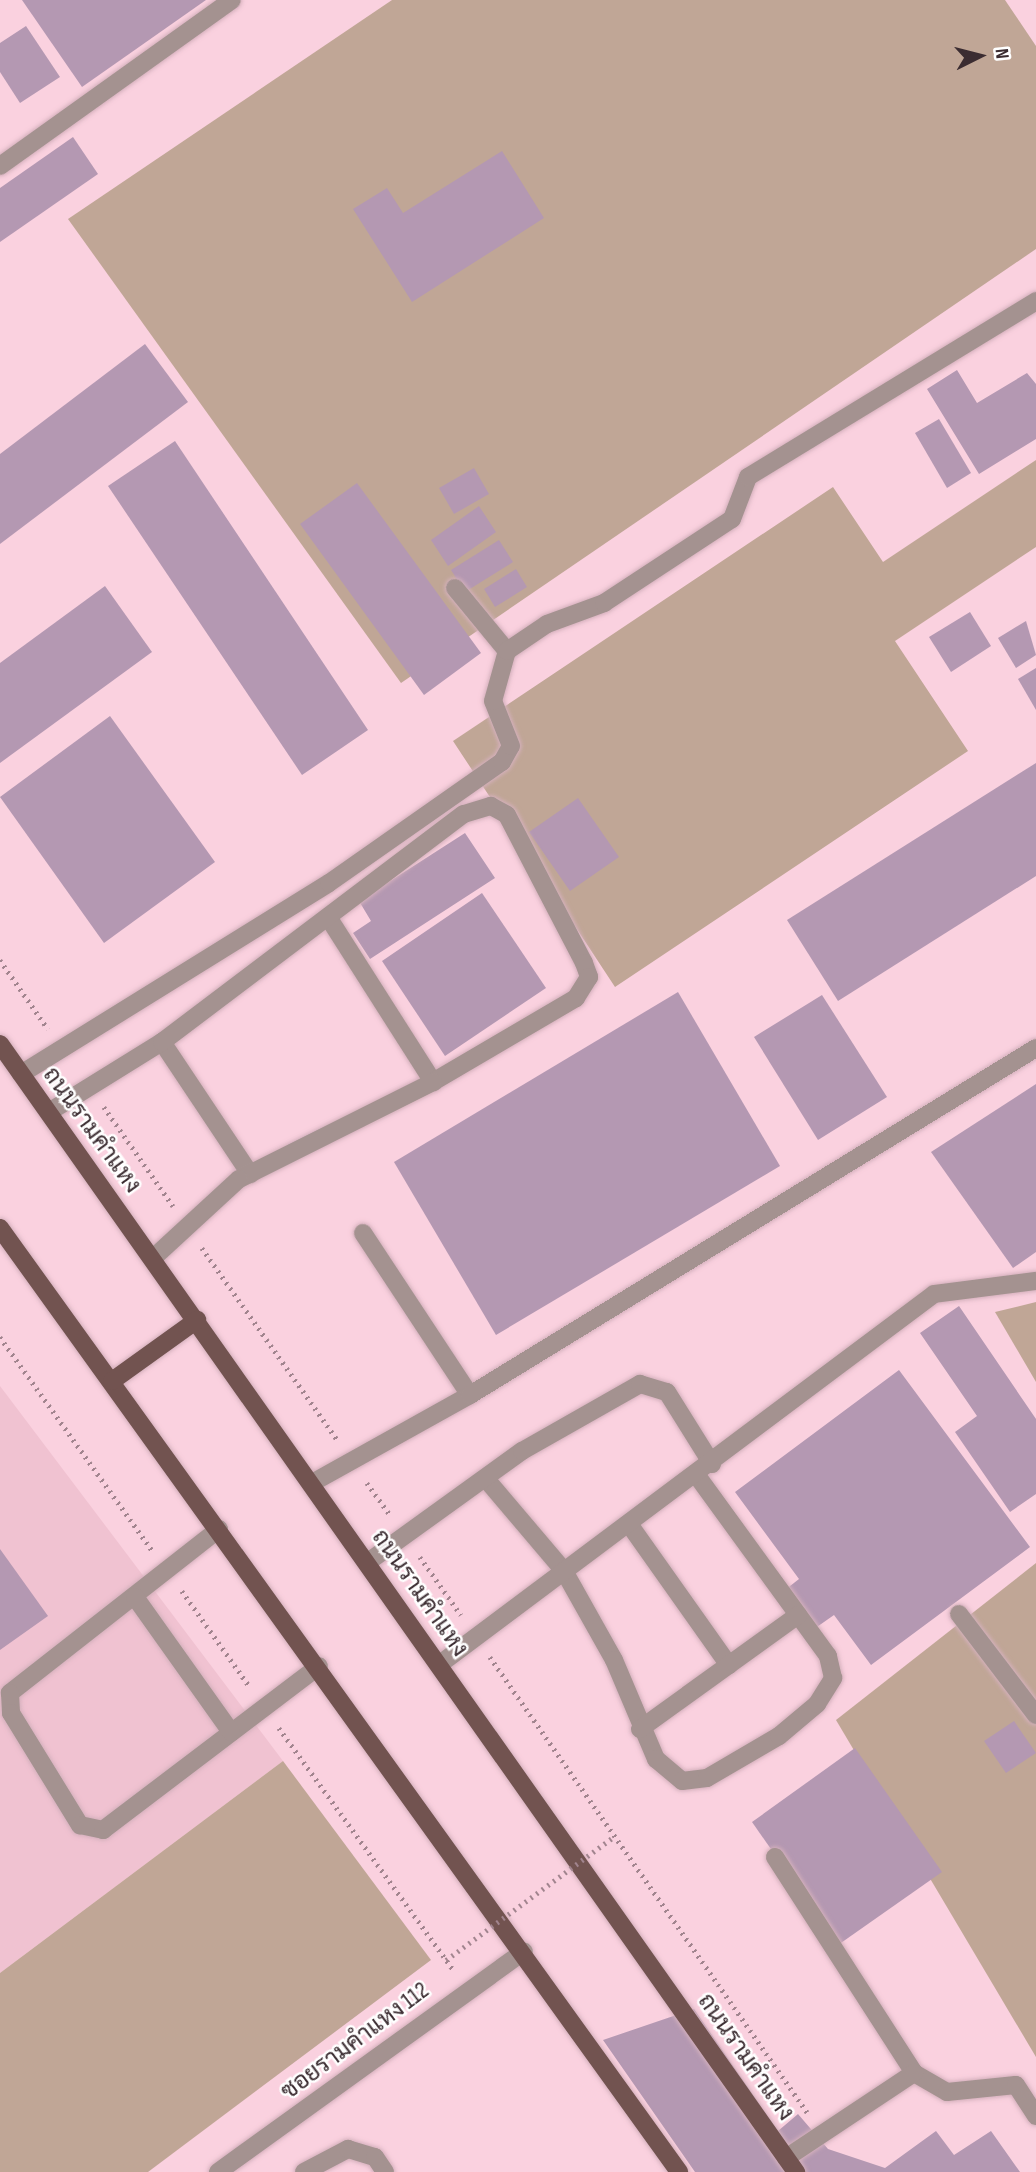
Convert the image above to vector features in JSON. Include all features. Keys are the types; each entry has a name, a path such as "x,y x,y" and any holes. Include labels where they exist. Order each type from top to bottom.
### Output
{"main road":[{"name":"ถนนรามคำแหง","path":"0,1044 791,2165"},
{"path":"0,1228 524,1951 679,2172"},
{"path":"112,1381 197,1320"}],"street":[{"path":"0,166 232,0"},
{"path":"21,1074 329,883 502,762 511,746 493,701 508,650 547,624 604,603 732,519 748,477 1036,301"},
{"path":"455,589 508,650"},
{"path":"49,1112 162,1042 464,814 491,806 508,815 589,977 576,998 433,1082 250,1174 153,1258"},
{"path":"328,917 433,1082"},
{"path":"162,1042 250,1174"},
{"path":"312,1483 470,1395 1036,1048"},
{"path":"363,1233 470,1395"},
{"path":"440,1664 697,1476 934,1294 1036,1281"},
{"path":"368,1562 593,1406 640,1384 667,1392 712,1464"},
{"path":"486,1479 564,1571 614,1660 640,1729 656,1759 682,1781 707,1778 779,1736 817,1704 833,1678 828,1656 697,1476"},
{"path":"629,1524 729,1665"},
{"path":"219,1529 10,1693 11,1713 80,1825 103,1830 319,1666"},
{"path":"135,1597 231,1732"},
{"path":"959,1614 1036,1715"},
{"path":"640,1729 798,1615"},
{"path":"775,1857 914,2073 947,2092 1016,2085 1036,2116"},
{"name":"ซอยรามคำแหง 112","path":"218,2172 466,1989 524,1951"},
{"path":"791,2165 914,2073"},
{"path":"304,2172 348,2148 375,2157 385,2172"}],"path":[{"path":"0,1337 466,1989"},
{"path":"446,1960 615,1836"}],"shaded area":[{"path":"392,0 1005,0 1036,46 1036,249 401,683 68,219"},
{"path":"1036,460 1036,547 895,641 968,751 615,987 453,741 833,487 883,562"},
{"path":"1036,1302 1036,1382 995,1312"},
{"path":"0,1386 283,1761 0,1973"},
{"path":"1036,1563 1036,2057 836,1720"},
{"path":"283,1761 431,1960 148,2172 0,2172 0,1973"}],"building":[{"path":"22,0 206,0 82,87"},
{"path":"26,26 60,77 20,103 0,72 0,43"},
{"path":"73,137 98,174 0,242 0,188"},
{"path":"502,151 544,218 412,302 353,209 387,188 403,213"},
{"path":"145,344 188,402 0,544 0,454"},
{"path":"957,370 977,403 1027,373 1036,384 1036,439 979,474 927,389"},
{"path":"939,419 971,473 947,488 915,433"},
{"path":"175,441 368,730 302,775 108,486"},
{"path":"474,468 489,494 454,514 439,488"},
{"path":"357,483 481,653 424,695 300,524"},
{"path":"479,506 496,532 448,566 431,540"},
{"path":"499,540 513,562 465,592 451,570"},
{"path":"516,569 527,587 495,607 484,589"},
{"path":"105,586 152,652 0,763 0,663"},
{"path":"970,612 991,646 951,672 929,637"},
{"path":"1026,621 1036,655 1016,668 998,638"},
{"path":"1036,668 1036,710 1018,679"},
{"path":"110,716 215,862 104,943 0,797"},
{"path":"1036,763 1036,876 838,1001 787,920"},
{"path":"578,798 619,857 570,891 529,832"},
{"path":"465,833 495,878 370,959 353,933 371,921 359,901"},
{"path":"482,893 546,988 445,1056 382,961"},
{"path":"678,992 780,1166 496,1335 394,1162"},
{"path":"822,995 887,1097 818,1140 754,1037"},
{"path":"1036,1084 1036,1252 1013,1268 931,1152"},
{"path":"959,1306 1036,1419 1036,1494 1010,1512 955,1432 977,1416 920,1333"},
{"path":"899,1370 1030,1547 871,1665 834,1615 814,1629 785,1590 799,1579 735,1492"},
{"path":"0,1549 48,1616 0,1650"},
{"path":"1014,1721 1036,1753 1006,1773 984,1741"},
{"path":"855,1748 942,1872 838,1945 752,1822"},
{"path":"694,2009 778,2131 798,2114 828,2149 885,2168 936,2131 954,2155 991,2131 1020,2172 695,2172 603,2040"}]}
